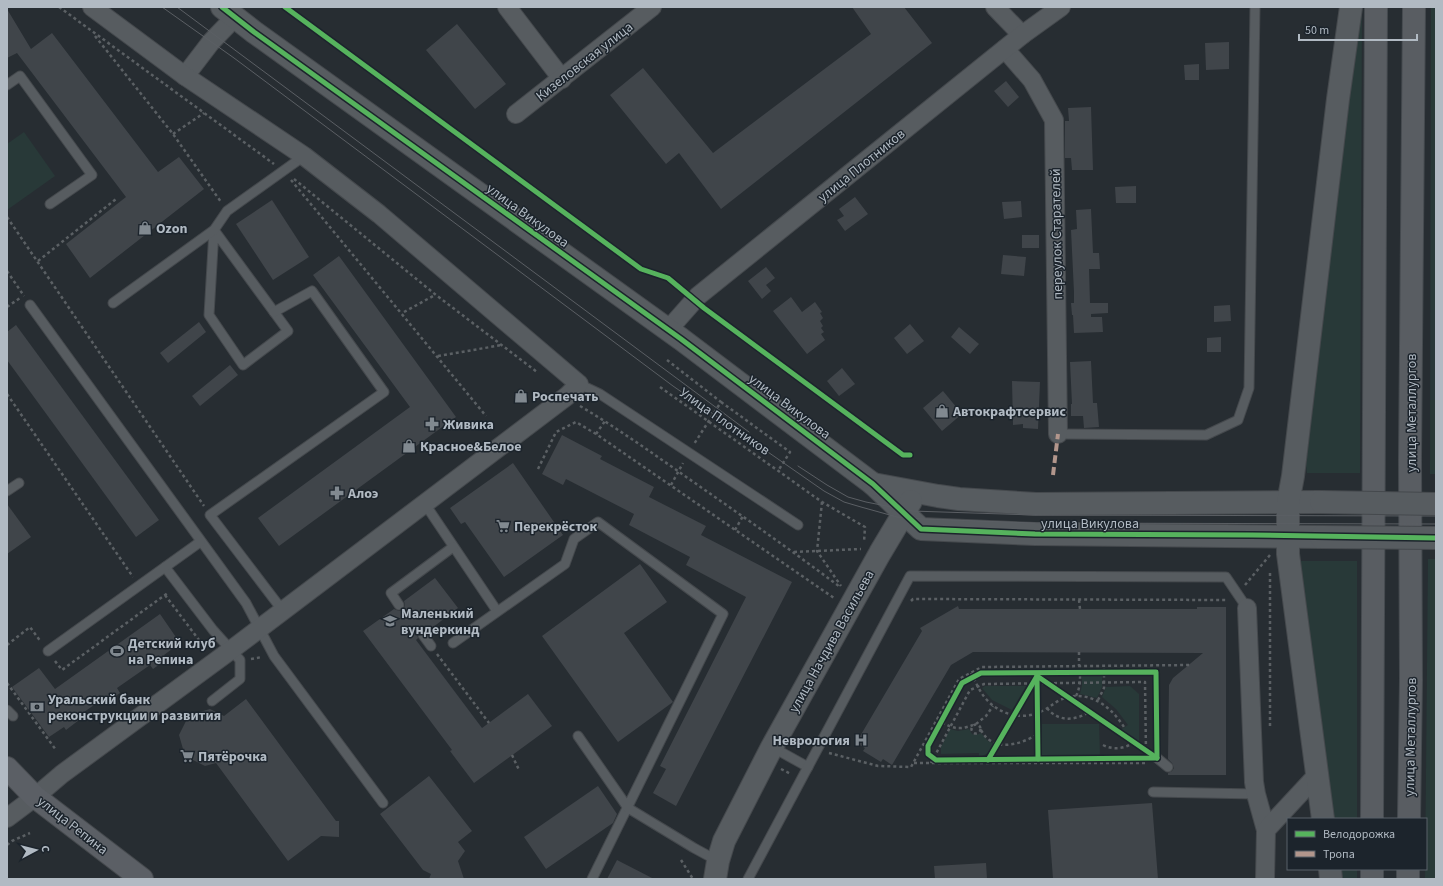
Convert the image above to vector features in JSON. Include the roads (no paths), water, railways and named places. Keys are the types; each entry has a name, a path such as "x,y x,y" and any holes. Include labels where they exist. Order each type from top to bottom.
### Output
{"main road":[{"path":"1372,818 1376,7"},
{"name":"улица Металлургов","path":"1409,818 1411,680 1410,459 1414,7"},
{"name":"улица Репина","path":"7,768 35,797 142,879"}],"street":[{"path":"7,818 62,774 260,629 425,504 567,396 578,384 379,214 304,156 185,76 92,7"},
{"path":"508,7 562,79"},
{"name":"Кизеловская улица","path":"516,114 652,7"},
{"path":"995,7 1022,35"},
{"name":"улица Плотников","path":"668,330 698,296 1022,35 1061,7"},
{"path":"1323,818 1288,554 1288,503 1293,476 1338,99 1351,7"},
{"path":"185,76 235,10"},
{"name":"улица Викулова","path":"235,10 266,41 668,330 873,484 921,529 1034,534 1436,538"},
{"name":"переулок Старателей","path":"1005,49 1032,80 1054,120 1058,434"},
{"name":"улица Викулова","path":"873,484 959,499 1036,504 1321,502 1436,504"},
{"name":"улица Начдива Васильева","path":"716,870 724,841 772,747 880,553 916,492"},
{"path":"1242,601 1253,767 1256,794 1266,830 1265,879"},
{"path":"1266,830 1318,774"}],"lane":[{"path":"1058,434 1206,435 1238,420 1249,388 1255,7"},
{"path":"7,85 20,76 92,175 50,204"},
{"path":"113,303 214,230 227,211 304,156"},
{"path":"214,230 288,330 243,365 209,315 214,230"},
{"path":"274,312 312,291 384,392 210,515 283,611"},
{"path":"30,305 200,542 246,603 274,656 383,803"},
{"path":"578,384 600,394 798,525"},
{"path":"7,492 19,483"},
{"path":"425,504 497,611"},
{"path":"453,643 565,564 574,540 598,522 723,614 592,879"},
{"path":"48,651 200,542"},
{"path":"399,605 390,593 453,547"},
{"path":"165,567 213,630 240,660 240,679 212,701"},
{"path":"748,879 910,576 1226,577 1242,601"},
{"path":"422,635 431,646"},
{"path":"578,736 628,808 694,848 716,870"},
{"path":"772,747 808,767"},
{"path":"1153,792 1256,794"}],"tram line":[{"path":"162,7 234,58 673,386 824,491 844,502 897,517 922,519 1034,523 1436,524"},
{"path":"177,7 749,432"},
{"path":"798,466 848,497 912,511 1033,515 1436,516"}],"place":[{"name":"Ozon","path":"145,228"},
{"name":"Роспечать","path":"521,396"},
{"name":"Автокрафтсервис","path":"942,411"},
{"name":"Живика","path":"432,424"},
{"name":"Красное&Белое","path":"409,446"},
{"name":"Алоэ","path":"337,493"},
{"name":"Перекрёсток","path":"503,526"},
{"name":"Маленький вундеркинд","path":"390,621"},
{"name":"Детский клуб на Репина","path":"117,651"},
{"name":"Уральский банк реконструкции и развития","path":"37,707"},
{"name":"Неврология","path":"861,740"},
{"name":"Пятёрочка","path":"187,756"}]}
